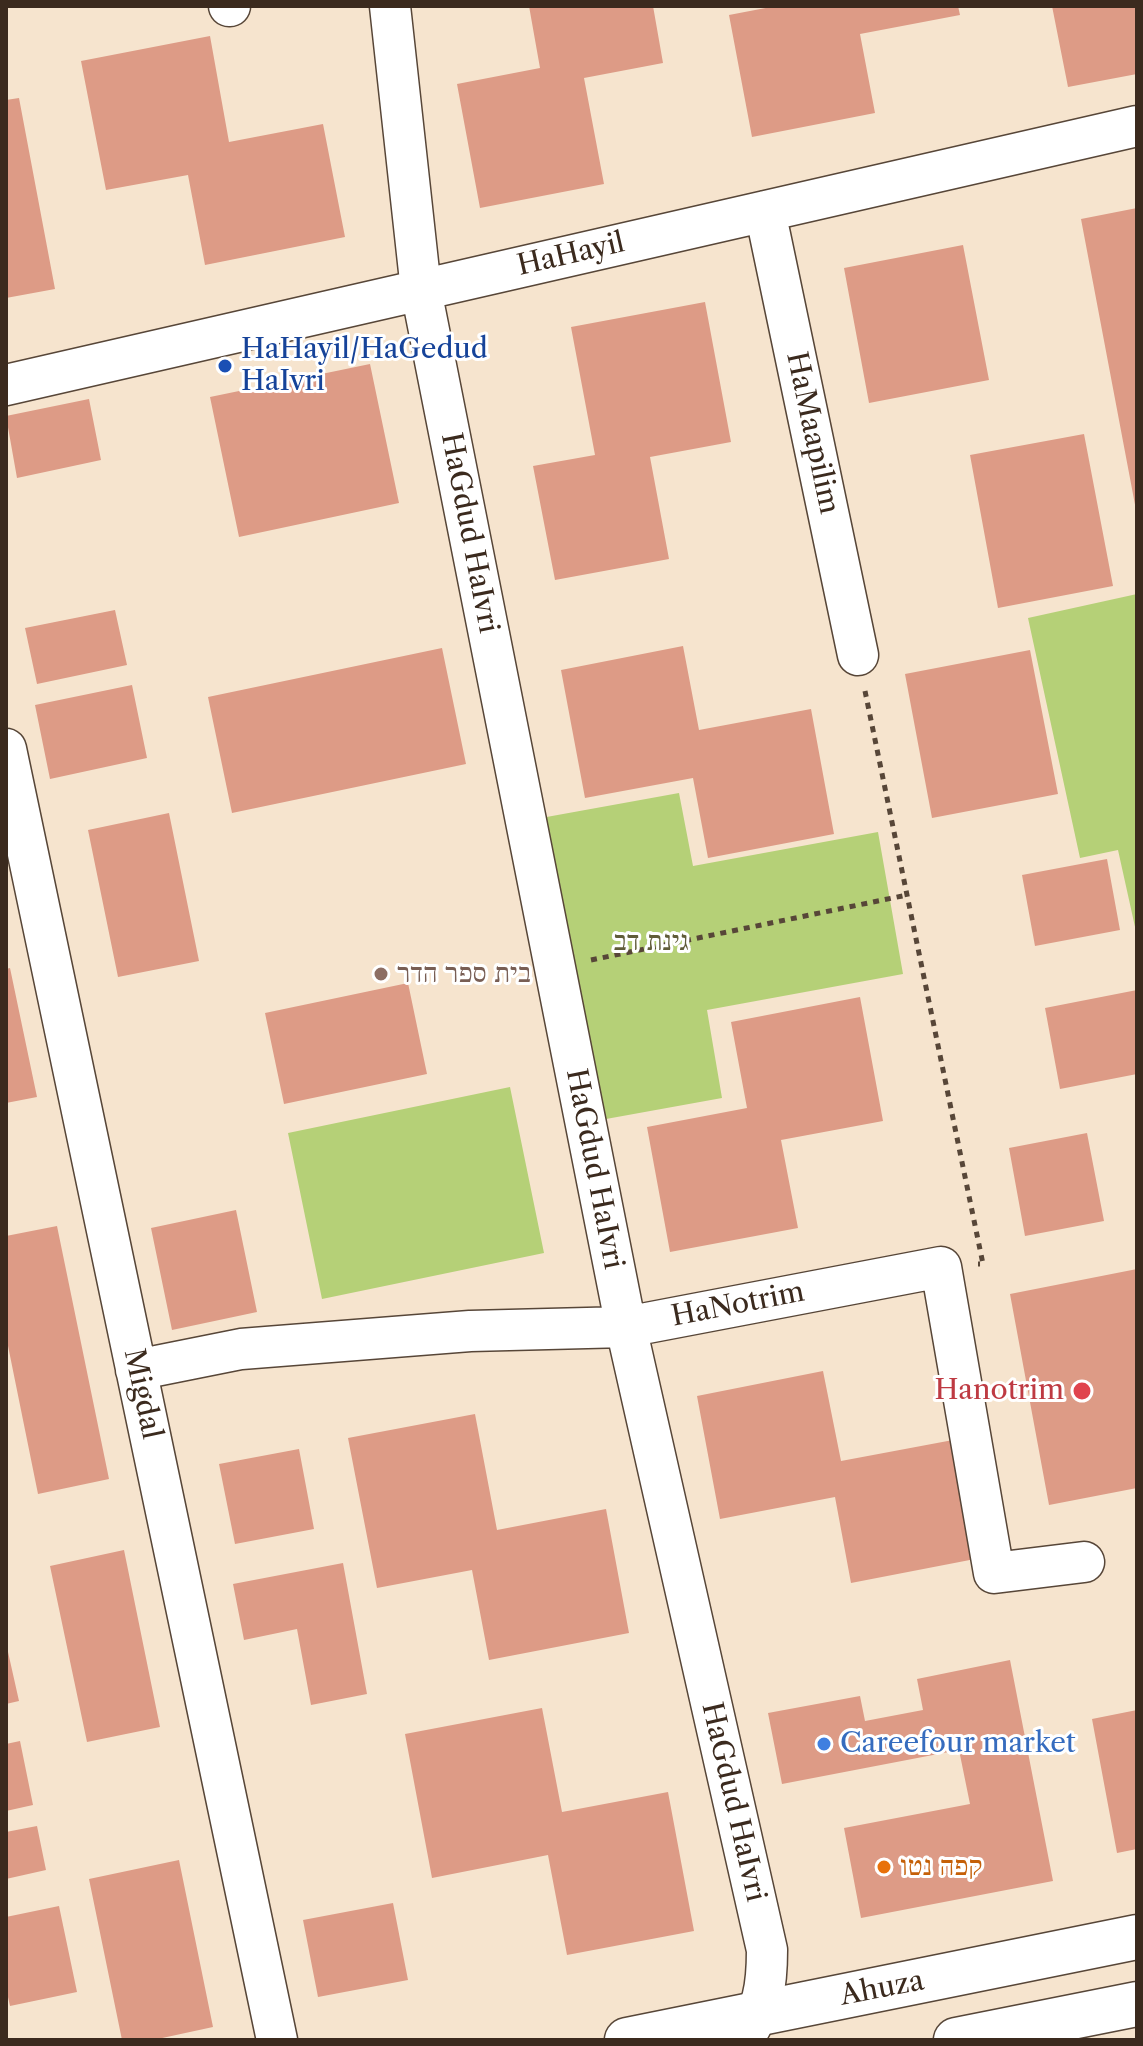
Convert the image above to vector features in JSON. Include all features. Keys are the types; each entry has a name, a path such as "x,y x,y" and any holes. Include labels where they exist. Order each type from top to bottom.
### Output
{"main road":[{"name":"Ahuza","path":"627,2040 751,2027 1137,1937"},
{"path":"967,2039 1137,2004"}],"street":[{"name":"HaGdud HaIvri","path":"390,6 421,290 626,1327 767,1950 767,1981 751,2027"},
{"name":"HaHayil","path":"6,385 1137,126"},
{"name":"HaMaapilim","path":"765,211 858,655"},
{"name":"Migdal","path":"6,749 277,2040"},
{"name":"HaNotrim","path":"136,1370 256,1348 470,1331 626,1327 941,1267"},
{"path":"941,1267 994,1573 1084,1562"}],"path":[{"path":"858,655 983,1264 941,1267"},
{"path":"555,968 907,895"}],"green space":[{"path":"1137,594 1137,936 1118,850 1080,858 1028,618"},
{"name":"גינת דב","path":"679,793 693,866 878,832 903,974 707,1010 722,1098 595,1121 541,818"},
{"path":"510,1087 544,1253 322,1299 288,1133"}],"building":[{"path":"529,6 653,6 663,63 584,78 604,184 480,208 457,84 540,68"},
{"path":"776,6 958,6 960,15 860,34 875,113 752,137 729,15"},
{"path":"1052,6 1135,6 1137,74 1068,87"},
{"path":"210,36 229,142 323,124 345,237 205,265 188,175 106,190 81,61"},
{"path":"19,98 55,289 6,298 6,100"},
{"path":"1137,208 1137,509 1136,510 1081,219"},
{"path":"963,245 989,380 869,403 844,268"},
{"path":"705,302 731,442 650,457 669,559 555,580 533,466 595,455 571,327"},
{"path":"370,364 399,503 239,537 210,397"},
{"path":"89,399 101,460 17,478 6,416"},
{"path":"1084,434 1113,586 998,608 970,455"},
{"path":"115,610 127,665 37,684 25,628"},
{"path":"683,646 699,730 811,709 834,834 708,858 693,778 585,798 561,670"},
{"path":"442,648 466,764 232,813 208,697"},
{"path":"1030,650 1058,794 932,818 905,674"},
{"path":"132,685 147,758 50,779 35,705"},
{"path":"169,813 199,961 118,977 88,830"},
{"path":"1107,859 1120,930 1035,946 1022,875"},
{"path":"10,968 37,1097 6,1103 6,969"},
{"path":"408,983 427,1074 284,1104 265,1013"},
{"path":"1137,990 1137,1074 1060,1089 1045,1008"},
{"path":"860,997 883,1121 781,1140 798,1228 670,1252 647,1127 747,1108 731,1022"},
{"path":"1087,1133 1104,1221 1025,1236 1009,1148"},
{"path":"236,1210 257,1312 172,1330 151,1228"},
{"path":"57,1226 109,1479 38,1494 6,1336 6,1236"},
{"name":"Hanotrim","path":"1137,1269 1137,1488 1049,1505 1010,1294"},
{"path":"823,1371 841,1461 953,1440 975,1559 851,1583 835,1497 720,1519 697,1396"},
{"path":"475,1414 497,1530 606,1509 629,1633 489,1660 472,1570 377,1588 348,1438"},
{"path":"299,1449 314,1529 235,1544 219,1464"},
{"path":"124,1550 160,1727 87,1742 50,1566"},
{"path":"343,1563 367,1694 311,1705 297,1629 244,1640 233,1584"},
{"path":"6,1643 19,1701 6,1704"},
{"path":"1010,1660 1053,1881 861,1918 844,1828 970,1804 959,1750 782,1784 768,1713 860,1696 865,1721 923,1710 917,1679"},
{"path":"542,1708 562,1812 668,1792 694,1931 567,1955 548,1855 432,1878 405,1734"},
{"path":"1137,1710 1137,1849 1117,1853 1092,1719"},
{"path":"20,1741 33,1805 6,1811 6,1744"},
{"path":"37,1826 46,1870 6,1879 6,1832"},
{"path":"179,1860 213,2027 153,2040 122,2040 89,1879"},
{"path":"393,1903 408,1980 318,1997 303,1920"},
{"path":"59,1906 77,1992 10,2006 6,1988 6,1917"}],"place":[{"name":"HaHayil/HaGedud HaIvri","path":"225,366"},
{"name":"בית ספר הדר","path":"381,974"},
{"name":"Hanotrim","path":"1082,1391"},
{"name":"Careefour market","path":"824,1744"},
{"name":"קפה נטו","path":"884,1867"}]}
